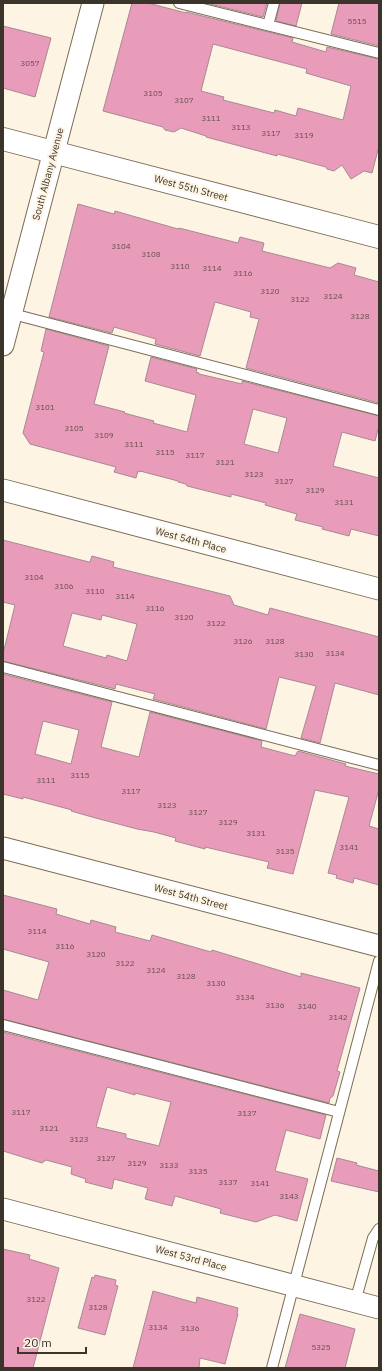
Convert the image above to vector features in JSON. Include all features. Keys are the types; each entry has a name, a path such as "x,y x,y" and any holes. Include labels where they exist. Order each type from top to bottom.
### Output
{"main road":[{"name":"West 55th Street","path":"3,139 379,237"}],"street":[{"name":"South Albany Avenue","path":"3,345 7,313 54,152 93,3"},
{"name":"West 54th Place","path":"3,490 379,589"},
{"name":"West 54th Street","path":"3,848 379,946"},
{"name":"West 53rd Place","path":"3,1209 379,1308"}],"lane":[{"path":"179,3 379,53"},
{"path":"268,25 274,3"},
{"path":"7,313 379,410"},
{"path":"3,667 379,766"},
{"path":"272,1368 379,961"},
{"path":"3,1025 339,1112"},
{"path":"355,1302 374,1238 379,1229"}],"building":[{"path":"132,3 148,3 293,38 292,42 326,52 327,47 379,59 379,146 372,173 364,171 351,179 342,165 334,171 327,169 326,167 277,154 277,156 206,137 181,128 174,132 165,130 163,127 103,111","holes":["213,44 307,69 306,73 351,86 343,120 298,108 296,116 275,110 274,113 223,100 224,97 201,91"]},
{"path":"206,3 267,3 263,17"},
{"path":"280,3 302,3 296,26 276,21"},
{"path":"339,3 379,3 379,46 331,34"},
{"path":"3,26 51,38 35,97 3,88"},
{"path":"78,204 114,214 115,211 178,229 179,228 238,243 240,237 264,243 262,251 330,268 338,263 356,268 354,275 379,282 379,403 246,368 259,319 250,317 251,312 215,302 200,356 155,344 156,339 114,327 112,333 49,317"},
{"path":"46,329 109,346 94,404 125,412 124,413 154,421 153,423 187,432 196,395 145,381 151,357 197,369 196,372 199,374 242,384 242,381 379,416 379,426 375,441 342,432 333,466 379,478 379,536 351,529 349,536 322,529 323,527 295,520 297,514 265,505 266,503 231,494 231,497 187,486 186,484 178,481 140,471 138,471 136,478 114,472 116,467 30,444 23,433 44,352 41,351","holes":["253,409 287,418 278,453 244,444"]},
{"path":"3,540 89,562 92,556 114,562 113,567 230,596 234,605 268,615 270,608 379,637 379,695 335,683 320,743 301,738 316,686 279,677 266,729 153,699 155,694 116,684 115,689 3,661 3,654 15,605 3,602","holes":["72,613 101,620 102,615 137,624 127,661 107,655 106,658 63,646"]},
{"path":"3,674 112,702 101,747 139,757 150,712 262,741 261,747 295,756 298,751 346,764 345,766 379,774 379,789 369,826 379,829 379,885 354,878 353,883 336,878 337,875 328,873 349,797 315,790 293,874 267,868 269,862 205,847 205,849 175,841 176,838 154,832 92,817 23,797 23,799 3,794","holes":["43,721 79,730 71,764 35,754"]},
{"path":"3,895 57,909 56,914 90,924 91,920 116,927 115,932 150,941 152,935 211,952 212,950 301,977 301,973 360,988 337,1071 340,1072 333,1096 330,1098 329,1103 3,1019 3,990 38,1000 49,962 3,949"},
{"path":"3,1032 326,1115 320,1139 286,1130 275,1171 308,1179 297,1221 275,1215 256,1222 220,1213 221,1209 175,1196 172,1206 145,1199 148,1188 114,1179 112,1189 85,1182 86,1179 71,1174 72,1167 46,1160 42,1163 3,1151","holes":["107,1087 135,1095 135,1093 171,1102 159,1146 126,1138 126,1134 96,1127"]},
{"path":"337,1158 379,1171 379,1192 331,1181"},
{"path":"3,1249 30,1255 29,1259 59,1268 33,1368 3,1368"},
{"path":"95,1275 116,1280 115,1285 118,1286 105,1335 78,1328 92,1277 94,1278"},
{"path":"153,1291 196,1303 197,1297 238,1308 238,1314 225,1364 200,1358 199,1368 133,1368"},
{"path":"300,1314 355,1329 345,1368 285,1368"}]}
